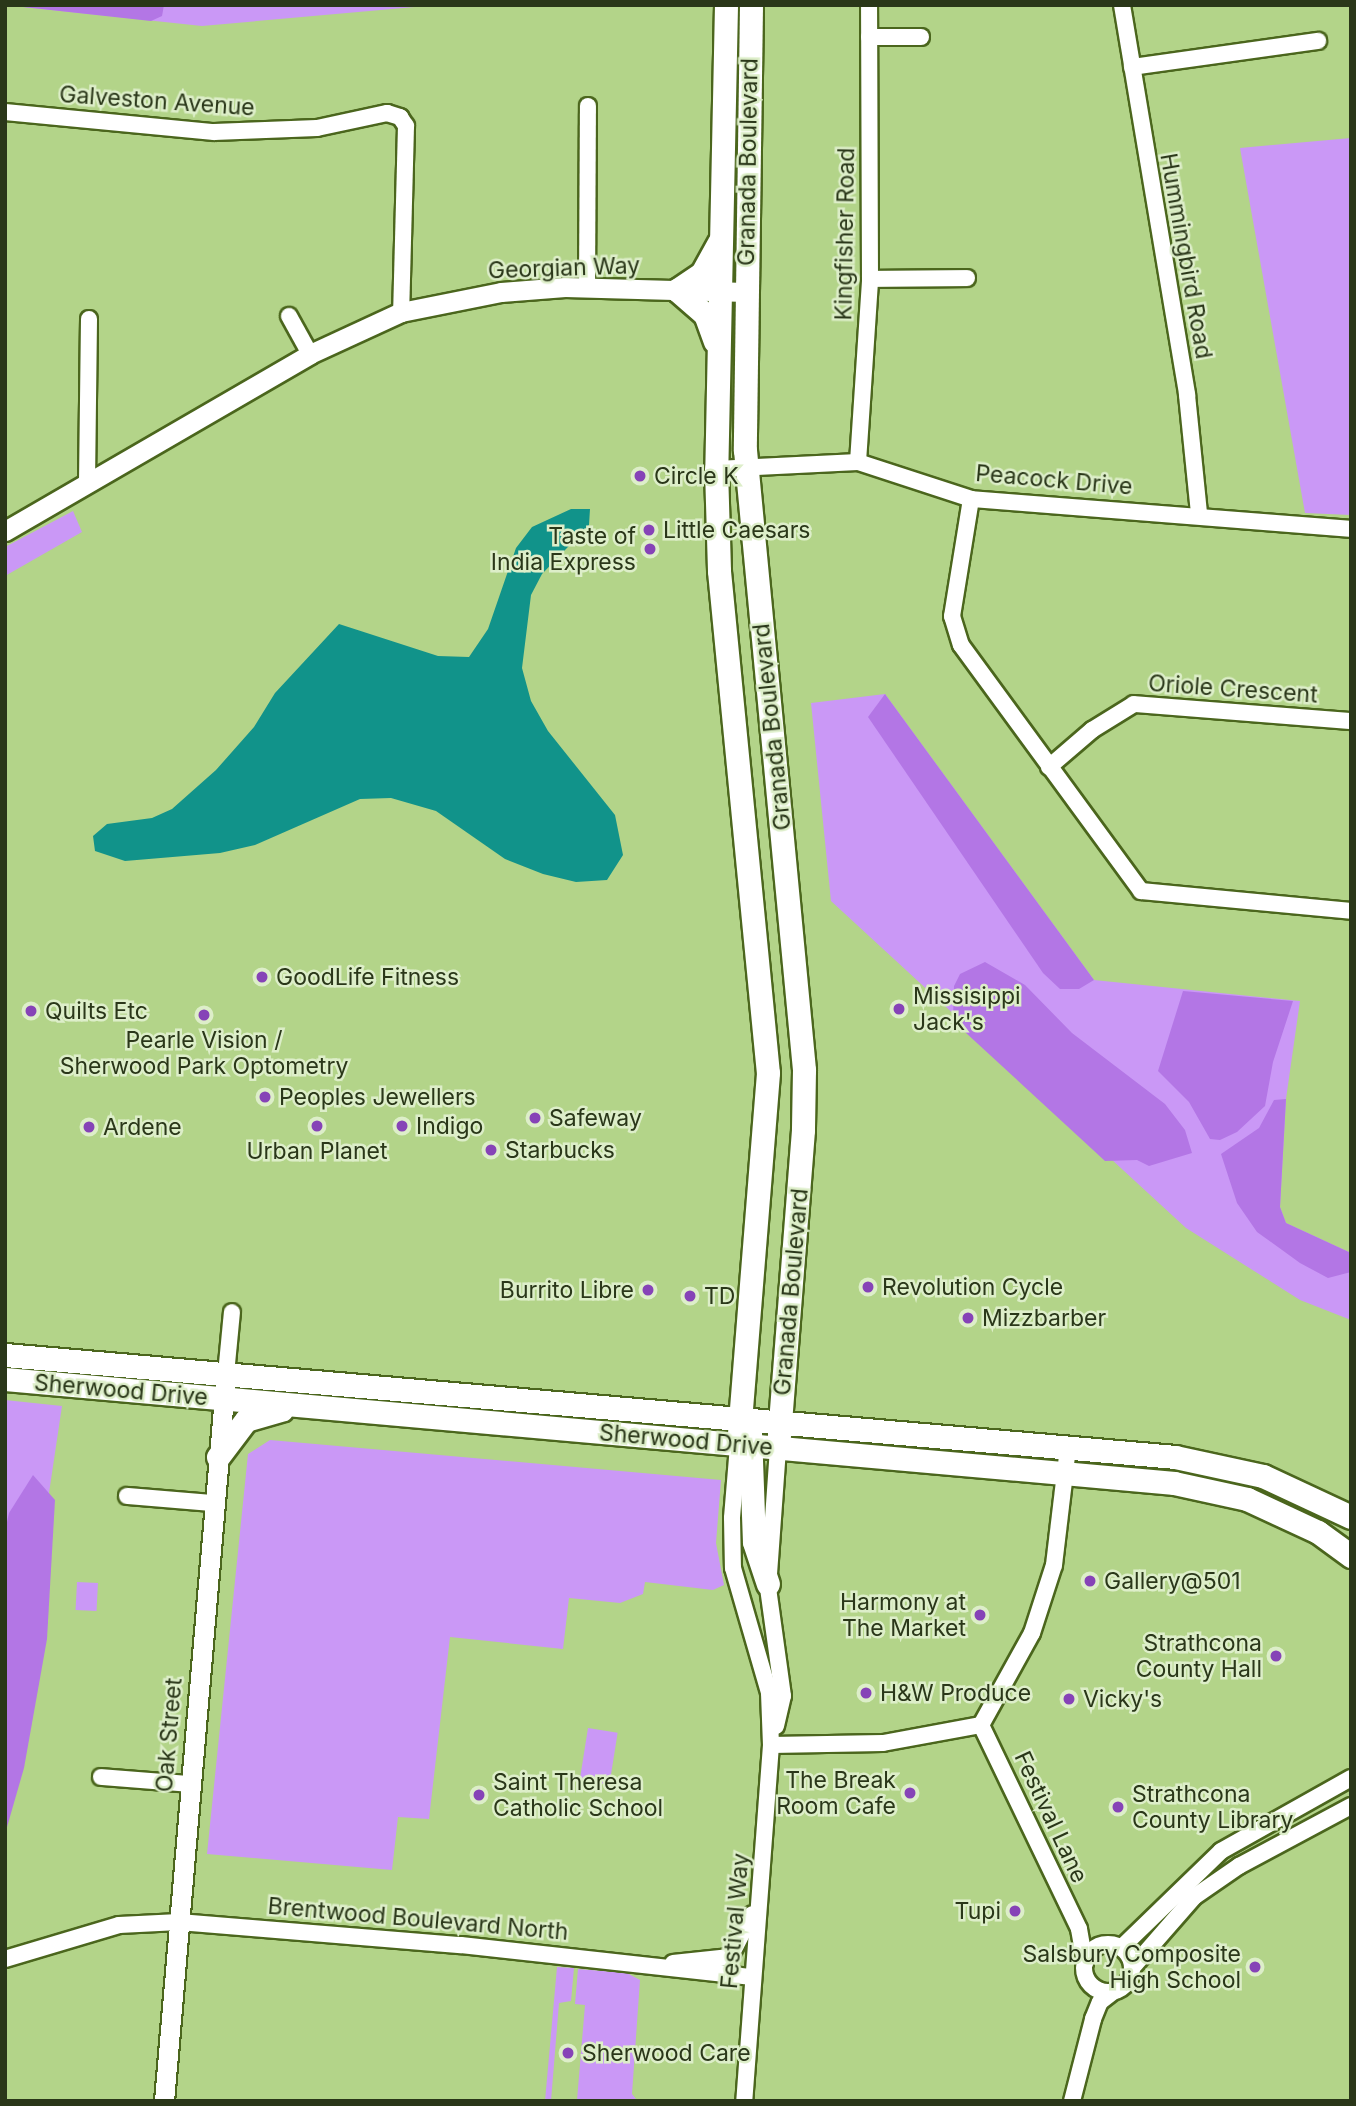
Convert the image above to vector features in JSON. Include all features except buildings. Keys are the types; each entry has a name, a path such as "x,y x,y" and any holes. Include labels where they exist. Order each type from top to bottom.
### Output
{"main road":[{"name":"Granada Boulevard","path":"726,5 716,469 719,571 768,1073 741,1419 746,1446 754,1542 768,1584"},
{"name":"Granada Boulevard","path":"751,5 746,468 804,1070 778,1448"},
{"path":"720,355 705,314 677,290 706,267 722,232"},
{"name":"Sherwood Drive","path":"5,1355 1217,1463 1286,1484 1351,1517"},
{"name":"Sherwood Drive","path":"5,1379 1066,1473 1213,1489 1283,1514 1351,1556"},
{"path":"218,1457 246,1420 295,1405"}],"street":[{"name":"Kingfisher Road","path":"859,462 870,279 869,5"},
{"name":"Hummingbird Road","path":"1122,5 1187,395 1199,514"},
{"path":"869,37 921,37"},
{"path":"1132,67 1318,41"},
{"path":"587,106 587,287"},
{"name":"Galveston Avenue","path":"5,113 225,132 317,128 387,113 400,117 406,126 401,312"},
{"path":"870,279 967,278"},
{"name":"Georgian Way","path":"5,530 310,354 401,312 501,292 587,287 746,292"},
{"path":"289,316 310,354"},
{"path":"87,483 89,319"},
{"name":"Peacock Drive","path":"716,469 859,462 971,499 1199,514 1351,529"},
{"path":"971,499 953,626 961,645 1141,891 1351,911"},
{"name":"Oriole Crescent","path":"1049,767 1092,730 1134,704 1351,721"},
{"path":"226,1374 232,1312"},
{"name":"Oak Street","path":"164,2101 226,1374"},
{"name":"Festival Way","path":"744,2101 771,1745 769,1693 733,1568 732,1518 746,1446"},
{"name":"Festival Way","path":"771,1745 783,1696 768,1584 778,1448"},
{"path":"771,1745 883,1743 981,1725 1015,1669 1035,1623 1055,1565 1068,1448"},
{"path":"127,1496 213,1503"},
{"name":"Festival Lane","path":"981,1725 1079,1928 1084,1963"},
{"path":"101,1777 190,1784"},
{"path":"1113,1992 1090,1985 1084,1963 1092,1950 1113,1946 1221,1851 1351,1778"},
{"path":"1072,2101 1100,2003 1127,1983 1132,1968 1163,1928 1202,1891 1351,1807"},
{"path":"653,1965 730,1957 744,1937 761,1889"},
{"name":"Brentwood Boulevard North","path":"5,1959 119,1925 179,1922 653,1965"},
{"path":"1079,1928 1113,1946 1132,1968"},
{"path":"653,1965 752,1977"}],"shaded area":[{"path":"5,5 437,5 202,26"},
{"path":"5,5 164,5 162,16 151,21"},
{"path":"1351,138 1351,515 1305,513 1240,148"},
{"path":"73,511 82,532 5,576 5,547"},
{"path":"885,694 1094,980 1300,1001 1286,1099 1280,1207 1286,1223 1351,1253 1351,1320 1300,1300 1186,1228 831,901 811,703"},
{"path":"885,694 1094,980 1079,989 1060,989 1043,973 868,717"},
{"path":"985,962 1025,985 1072,1033 1165,1104 1185,1130 1192,1153 1149,1166 1137,1160 1105,1161 953,1021 954,986 960,974"},
{"path":"1183,991 1293,1001 1273,1062 1265,1106 1237,1132 1220,1140 1210,1139 1189,1102 1158,1071"},
{"path":"1286,1099 1280,1207 1286,1223 1351,1253 1351,1272 1328,1278 1300,1263 1257,1232 1237,1203 1221,1154 1259,1128 1274,1100"},
{"path":"5,1400 62,1406 5,1787"},
{"path":"270,1440 721,1480 716,1543 724,1585 713,1590 645,1582 643,1594 620,1603 569,1598 563,1649 450,1637 429,1819 398,1817 392,1870 207,1854 248,1454"},
{"path":"33,1475 55,1500 47,1639 24,1768 5,1834 5,1531 9,1513"},
{"path":"77,1582 98,1583 97,1611 76,1610"},
{"path":"588,1728 618,1733 609,1785 580,1780"},
{"path":"557,1967 574,1968 571,2001 559,2003 551,2101 545,2101"},
{"path":"578,1969 627,1973 640,1980 632,2094 636,2099 650,2101 577,2100 585,2005 575,2004"}],"water":[{"path":"571,509 590,509 589,525 542,574 531,595 522,668 531,701 548,731 615,815 623,855 607,880 576,882 543,874 505,859 436,811 391,798 360,799 255,845 220,853 125,861 95,851 93,836 107,824 152,818 172,809 216,770 254,727 275,693 339,624 438,656 469,657 488,629 516,548 532,527"}],"place":[{"name":"Circle K","path":"640,476"},
{"name":"Little Caesars","path":"649,530"},
{"name":"Taste of India Express","path":"650,549"},
{"name":"GoodLife Fitness","path":"262,977"},
{"name":"Missisippi Jack's","path":"899,1009"},
{"name":"Quilts Etc","path":"31,1011"},
{"name":"Pearle Vision / Sherwood Park Optometry","path":"204,1015"},
{"name":"Peoples Jewellers","path":"265,1097"},
{"name":"Safeway","path":"535,1118"},
{"name":"Urban Planet","path":"317,1126"},
{"name":"Indigo","path":"402,1126"},
{"name":"Ardene","path":"89,1127"},
{"name":"Starbucks","path":"491,1150"},
{"name":"Revolution Cycle","path":"868,1287"},
{"name":"Burrito Libre","path":"648,1290"},
{"name":"TD","path":"690,1296"},
{"name":"Mizzbarber","path":"968,1318"},
{"name":"Gallery@501","path":"1090,1581"},
{"name":"Harmony at The Market","path":"980,1615"},
{"name":"Strathcona County Hall","path":"1276,1656"},
{"name":"H&W Produce","path":"866,1693"},
{"name":"Vicky's","path":"1069,1699"},
{"name":"The Break Room Cafe","path":"910,1793"},
{"name":"Saint Theresa Catholic School","path":"479,1795"},
{"name":"Strathcona County Library","path":"1118,1807"},
{"name":"Tupi","path":"1015,1911"},
{"name":"Salsbury Composite High School","path":"1255,1967"},
{"name":"Sherwood Care","path":"568,2053"}]}
